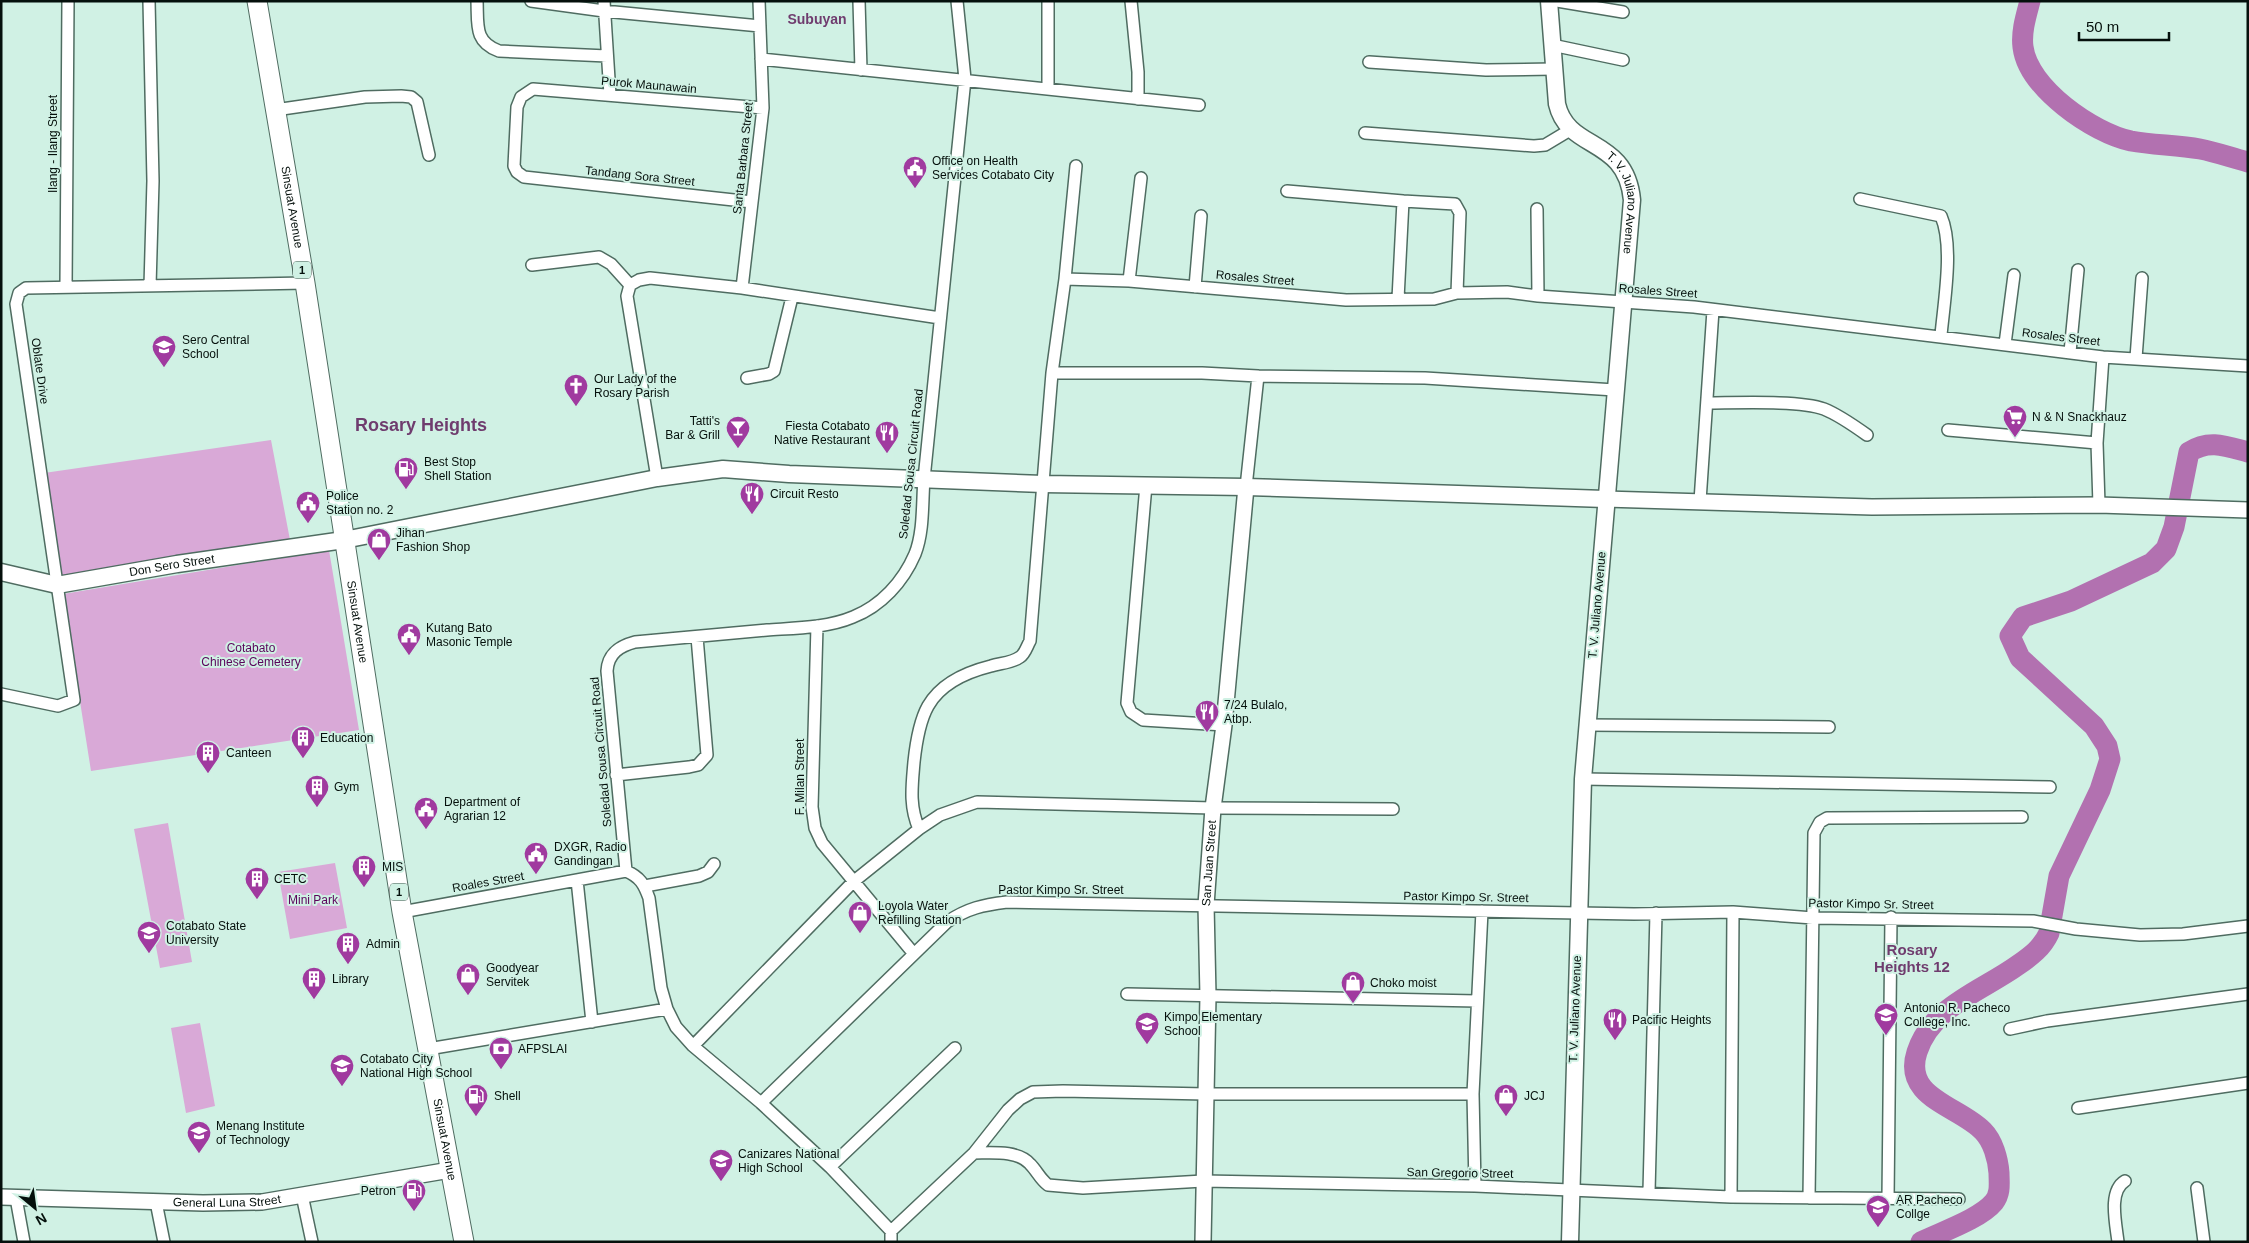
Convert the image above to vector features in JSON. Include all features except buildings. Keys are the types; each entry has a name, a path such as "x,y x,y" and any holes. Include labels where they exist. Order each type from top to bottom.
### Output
{"main road":[{"name":"Sinsuat Avenue","path":"257,1 304,283 402,912 464,1242"},
{"path":"1549,1 1559,112 1570,130"},
{"name":"T. V. Juliano Avenue","path":"1570,130 1608,153 1622,169 1630,188 1631,213 1605,499 1583,779 1570,1242"},
{"name":"Don Sero Street","path":"1,572 56,585 177,564 344,540 657,478 723,469 789,474 1043,484 1246,487 1605,499"}],"street":[{"name":"Ilang - Ilang Street","path":"66,286 68,1"},
{"path":"149,1 153,180 150,286"},
{"path":"477,1 479,36 487,46 499,51 607,56"},
{"path":"531,1 604,6 760,26"},
{"name":"Santa Barbara Street","path":"742,288 763,108 759,1"},
{"path":"859,1 861,70"},
{"name":"Soledad Sousa Circuit Road","path":"632,874 616,774 607,671 614,652 620,646 635,642 817,626 852,618 888,595 906,571 915,553 920,533 965,79 958,1"},
{"path":"1048,1 1048,88"},
{"path":"1131,1 1138,72 1138,98"},
{"path":"1557,1 1624,12"},
{"path":"604,6 610,95"},
{"path":"1552,45 1623,60"},
{"path":"761,59 1199,105"},
{"path":"1369,62 1486,70 1554,69"},
{"name":"Purok Maunawain","path":"524,177 517,172 514,166 517,107 521,97 533,89 763,108"},
{"path":"275,110 365,96 411,97 417,102 429,155"},
{"path":"1365,133 1534,146 1554,141 1570,130"},
{"path":"919,830 911,808 911,794 917,738 927,706 948,684 975,670 1011,662 1022,657 1030,641 1052,372 1065,279 1076,166"},
{"name":"Tandang Sora Street","path":"524,177 752,202"},
{"path":"1129,281 1141,178"},
{"path":"1288,191 1403,202 1455,204 1458,206 1460,213 1457,293"},
{"path":"1860,199 1941,216 1947,229 1941,335"},
{"path":"1398,299 1403,202"},
{"path":"1537,209 1538,296"},
{"path":"1195,286 1201,216"},
{"path":"532,265 599,257 611,264 630,285"},
{"path":"2070,352 2078,270"},
{"path":"2005,344 2014,275"},
{"path":"657,478 627,296 630,285 638,280 650,278 742,288 940,318"},
{"path":"2136,358 2142,278"},
{"name":"Rosales Street","path":"1065,279 1129,281 1346,300 1434,299 1457,293 1507,292 1713,310 1941,335 2104,356 2248,366"},
{"name":"Oblate Drive","path":"56,585 16,304 19,293 26,288 66,286 304,283"},
{"path":"747,378 769,374 774,371 792,297"},
{"path":"1700,501 1713,310"},
{"path":"2099,505 2097,443 2104,356"},
{"path":"1052,372 1425,378 1615,390"},
{"path":"1246,487 1258,376"},
{"path":"1707,403 1796,405 1822,408 1867,434"},
{"path":"1948,430 2097,443"},
{"path":"1146,485 1127,702 1131,712 1143,720 1224,725"},
{"name":"San Juan Street","path":"1203,1242 1208,996 1206,905 1213,808 1224,725 1246,487"},
{"path":"1605,499 1917,507 2099,505 2248,510"},
{"path":"1,694 58,706 74,700 56,585"},
{"name":"F. Milan Street","path":"817,626 812,807 814,821 822,843 914,954"},
{"path":"616,774 689,768 698,764 707,755 697,636"},
{"path":"1587,725 1829,727"},
{"path":"1583,779 2050,787"},
{"path":"693,1046 854,882 940,815 977,802 1213,808 1393,809"},
{"path":"1809,1198 1814,834 1820,822 1827,818 2022,818"},
{"path":"645,886 699,876 708,872 714,864"},
{"path":"632,874 645,886 649,898 661,988 667,1009 676,1027 693,1046 761,1103 830,1167 891,1236 974,1152 1008,1110 1020,1099 1032,1092 1473,1094"},
{"name":"Roales Street","path":"402,912 577,880 632,874"},
{"path":"577,880 592,1022"},
{"name":"Pastor Kimpo Sr. Street","path":"761,1103 946,922 964,911 985,905 1008,902 1578,913 1733,912 1813,918 1891,917 2033,921 2076,930 2140,935 2183,934 2248,926"},
{"path":"1475,1186 1473,1094 1482,911"},
{"path":"1731,1197 1733,912"},
{"path":"1649,1192 1656,913"},
{"path":"1888,1199 1891,917"},
{"path":"1127,994 1477,1000"},
{"path":"2010,1029 2047,1021 2248,994"},
{"path":"428,1049 667,1009"},
{"path":"830,1167 956,1048"},
{"path":"2078,1108 2248,1083"},
{"name":"San Gregorio Street","path":"974,1152 1011,1154 1022,1157 1032,1165 1044,1182 1055,1186 1083,1188 1204,1181 1475,1186 1731,1197 1959,1200"},
{"name":"General Luna Street","path":"9,1198 156,1202 262,1202 450,1170"},
{"path":"2118,1242 2115,1192 2120,1184 2125,1181"},
{"path":"2196,1188 2204,1242"},
{"path":"302,1195 312,1242"},
{"path":"9,1198 24,1242"},
{"path":"156,1202 164,1242"}],"green space":[{"path":"271,440 290,540 60,576 44,473"},
{"name":"Cotabato Chinese Cemetery","path":"329,550 359,730 91,771 63,594"},
{"path":"168,823 192,962 160,968 134,829"},
{"name":"Mini Park","path":"335,863 347,928 290,939 278,872"},
{"path":"200,1023 215,1106 186,1113 171,1028"}],"waterway":[{"path":"2030,1 2023,36 2023,47 2028,62 2037,78 2049,93 2081,119 2099,129 2131,141 2200,149 2248,162"},
{"path":"1921,1242 1960,1225 1988,1208 1998,1195 1999,1180 1996,1156 1987,1135 1973,1122 1925,1091 1918,1080 1915,1068 1917,1052 1924,1036 1946,1011 2023,962 2043,943 2049,933 2059,876 2100,790 2110,759 2107,746 2094,726 2020,658 2010,636 2023,617 2071,601 2152,563 2166,549 2174,527 2189,452 2196,448 2211,445 2225,446 2248,452"}],"place":[{"name":"Office on Health Services Cotabato City","path":"915,189"},
{"name":"Sero Central School","path":"164,368"},
{"name":"Our Lady of the Rosary Parish","path":"576,407"},
{"name":"N & N Snackhauz","path":"2015,438"},
{"name":"Tatti's Bar & Grill","path":"738,449"},
{"name":"Fiesta Cotabato Native Restaurant","path":"887,454"},
{"name":"Best Stop Shell Station","path":"406,490"},
{"name":"Circuit Resto","path":"752,515"},
{"name":"Police Station no. 2","path":"308,524"},
{"name":"Jihan Fashion Shop","path":"379,561"},
{"name":"Kutang Bato Masonic Temple","path":"409,656"},
{"name":"7/24 Bulalo, Atbp.","path":"1207,733"},
{"name":"Education","path":"303,759"},
{"name":"Canteen","path":"208,774"},
{"name":"Gym","path":"317,808"},
{"name":"Department of Agrarian 12","path":"426,830"},
{"name":"DXGR, Radio Gandingan","path":"536,875"},
{"name":"MIS","path":"364,888"},
{"name":"CETC","path":"257,900"},
{"name":"Loyola Water Refilling Station","path":"860,934"},
{"name":"Cotabato State University","path":"149,954"},
{"name":"Admin","path":"348,965"},
{"name":"Goodyear Servitek","path":"468,996"},
{"name":"Library","path":"314,1000"},
{"name":"Choko moist","path":"1353,1004"},
{"name":"Antonio R. Pacheco College, Inc.","path":"1886,1036"},
{"name":"Pacific Heights","path":"1615,1041"},
{"name":"Kimpo Elementary School","path":"1147,1045"},
{"name":"AFPSLAI","path":"501,1070"},
{"name":"Cotabato City National High School","path":"342,1087"},
{"name":"Shell","path":"476,1117"},
{"name":"JCJ","path":"1506,1117"},
{"name":"Menang Institute of Technology","path":"199,1154"},
{"name":"Canizares National High School","path":"721,1182"},
{"name":"Petron","path":"414,1212"},
{"name":"AR Pacheco Collge","path":"1878,1228"}],"district":[{"name":"Subuyan","path":"817,19"},
{"name":"Rosary Heights","path":"421,425"},
{"name":"Rosary Heights 12","path":"1912,958"}]}
